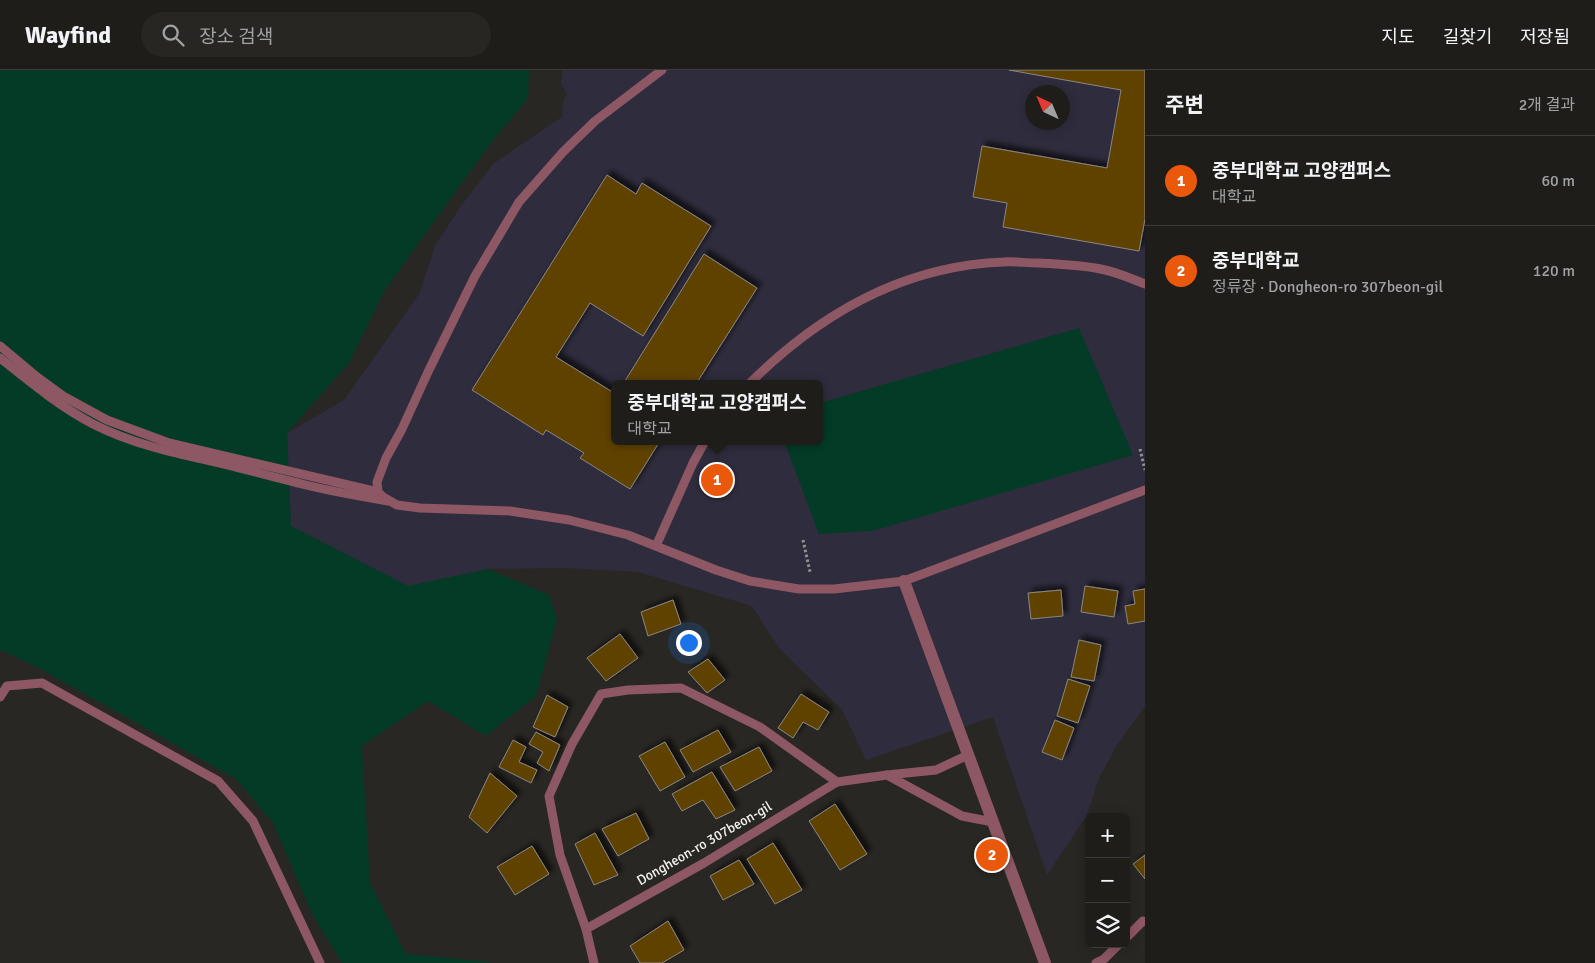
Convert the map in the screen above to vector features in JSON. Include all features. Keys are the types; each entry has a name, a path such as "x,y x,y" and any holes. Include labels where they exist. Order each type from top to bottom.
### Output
{"street":[{"path":"904,582 1045,963"}],"lane":[{"path":"378,492 377,482 386,458 402,429 475,276 520,202 563,152 595,121 662,70"},
{"path":"753,380 770,363 834,314 870,294 896,283 942,270 963,265 1004,262 1048,264 1105,270 1145,284"},
{"path":"0,346 63,396 107,420 170,443 378,492 390,502"},
{"path":"0,358 44,394 69,410 94,424 134,442 297,483 397,505 420,508 510,511 554,517 596,526 628,535 716,570 750,581 799,589 834,589 904,582 1145,490"},
{"path":"656,546 703,445"},
{"path":"0,696 7,686 42,683 218,782 253,821 320,963"},
{"path":"594,963 586,929 560,855 549,796 572,744 601,694 628,690 681,688 760,727 837,782"},
{"name":"Dongheon-ro 307beon-gil","path":"586,929 704,863 837,782 936,770 968,755"},
{"path":"887,775 962,816 993,822"},
{"path":"1130,934 1143,921"},
{"path":"1096,963 1104,960 1115,948"}],"path":[{"path":"1140,449 1145,470"},
{"path":"803,540 810,572"}],"shaded area":[{"path":"563,70 1145,70 1145,706 1117,745 1099,778 1087,813 1085,813 1085,818 1047,875 993,717 866,760 842,710 779,648 752,606 638,572 564,568 488,569 408,587 291,526 287,433 344,400 419,294 436,244 461,206 494,163 562,117 563,102 567,94 561,83"}],"green space":[{"path":"0,70 529,70 528,98 490,144 385,290 349,363 287,433 291,526 408,586 488,569 549,595 557,620 536,696 486,736 428,701 362,746 370,883 406,954 490,963 342,963 312,914 273,823 236,779 37,667 0,650"},
{"path":"1079,328 1133,455 872,531 819,534 786,445 823,445 823,402"}],"building":[{"path":"1009,70 1145,70 1145,219 1139,251 1003,227 1007,203 973,197 982,146 1107,168 1121,90"},
{"path":"607,175 636,194 642,183 711,226 643,336 590,303 556,357 611,391 611,445 658,445 630,489 580,458 584,453 546,430 543,435 472,390"},
{"path":"704,254 757,288 699,380 625,380"},
{"path":"1085,586 1118,591 1114,617 1081,612"},
{"path":"1145,589 1145,621 1128,624 1125,606 1135,604 1133,591"},
{"path":"1061,590 1063,616 1031,619 1028,593"},
{"path":"673,600 681,624 648,636 641,612"},
{"path":"620,634 638,658 606,681 587,658"},
{"path":"1079,640 1101,645 1094,681 1071,677"},
{"path":"708,659 725,680 707,693 688,672"},
{"path":"1068,679 1090,686 1078,723 1057,716"},
{"path":"801,694 829,712 818,730 803,722 793,738 778,728"},
{"path":"547,695 568,707 555,737 533,727"},
{"path":"1055,720 1074,728 1062,760 1042,752"},
{"path":"718,730 731,752 693,772 680,750"},
{"path":"536,732 560,745 549,771 537,763 543,752 529,744"},
{"path":"513,740 526,747 519,762 537,770 531,783 499,767"},
{"path":"665,742 685,777 660,791 639,756"},
{"path":"759,747 772,771 735,791 720,767"},
{"path":"712,772 735,810 716,819 703,800 682,811 672,794"},
{"path":"490,773 517,796 487,833 469,817"},
{"path":"835,804 867,854 840,870 809,821"},
{"path":"636,813 649,839 618,856 602,829"},
{"path":"595,833 618,875 594,885 575,844"},
{"path":"773,843 802,890 775,904 747,859"},
{"path":"532,846 549,874 515,895 497,867"},
{"path":"1145,855 1145,879 1133,864"},
{"path":"739,860 754,884 723,900 710,876"},
{"path":"668,921 684,950 662,963 640,963 630,946"}],"place":[{"name":"중부대학교 고양캠퍼스","path":"717,480"},
{"name":"중부대학교","path":"992,855"}]}
